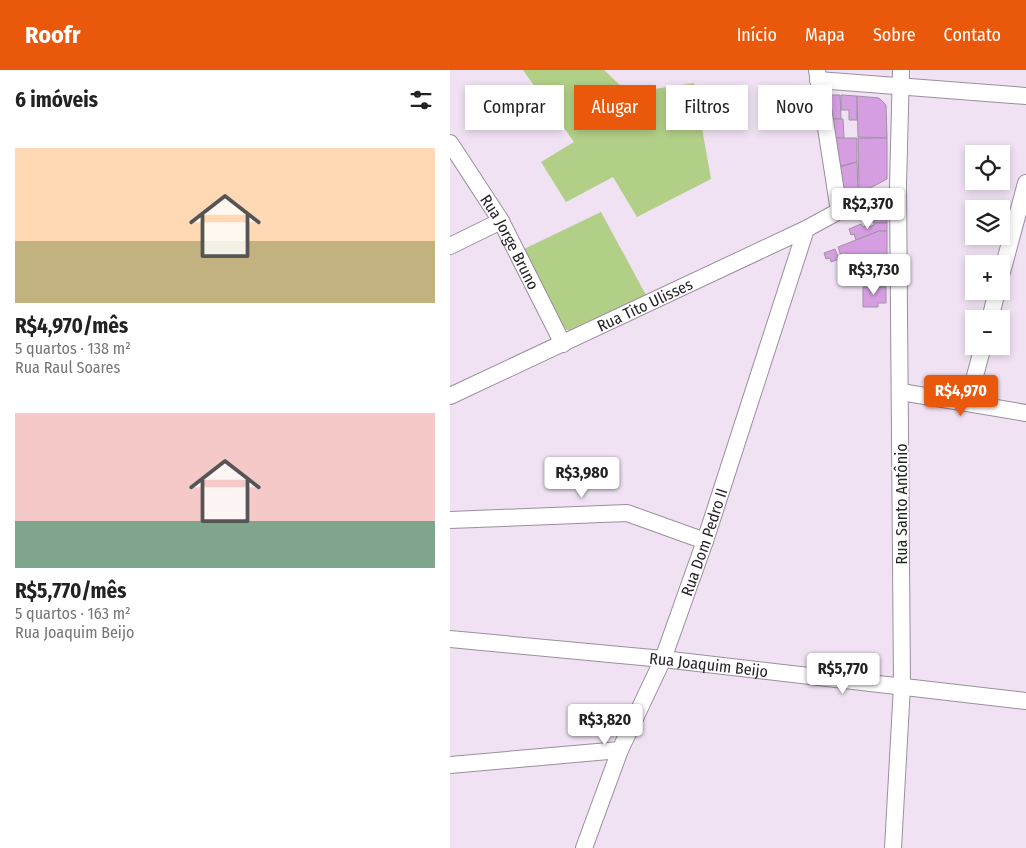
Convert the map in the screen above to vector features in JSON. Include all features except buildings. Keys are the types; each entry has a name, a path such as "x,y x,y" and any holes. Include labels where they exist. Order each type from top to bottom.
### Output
{"street":[{"name":"Rua Santo Antônio","path":"893,848 902,686 898,186 901,70"},
{"path":"818,75 901,87 1026,96"},
{"name":"Rua Tito Ulisses","path":"450,396 806,229 839,211 818,75"},
{"name":"Rua Jorge Bruno","path":"450,144 502,221 563,344"},
{"path":"1007,255 1026,183"},
{"path":"450,246 502,221"},
{"name":"Rua Dom Pedro II","path":"584,848 620,750 664,659 705,541 806,229"},
{"path":"968,402 981,355"},
{"path":"900,392 1026,413"},
{"path":"450,520 627,513 705,541"},
{"name":"Rua Joaquim Beijo","path":"450,639 664,659 1026,701"},
{"path":"450,765 620,750"}],"green space":[{"path":"523,70 604,70 620,85 574,85 574,130 656,130 656,89 666,87 666,130 702,130 711,179 637,217 613,177 566,202 541,162 574,142 564,128 564,85 534,85"},
{"path":"601,212 646,295 569,330 562,329 524,249"}]}
